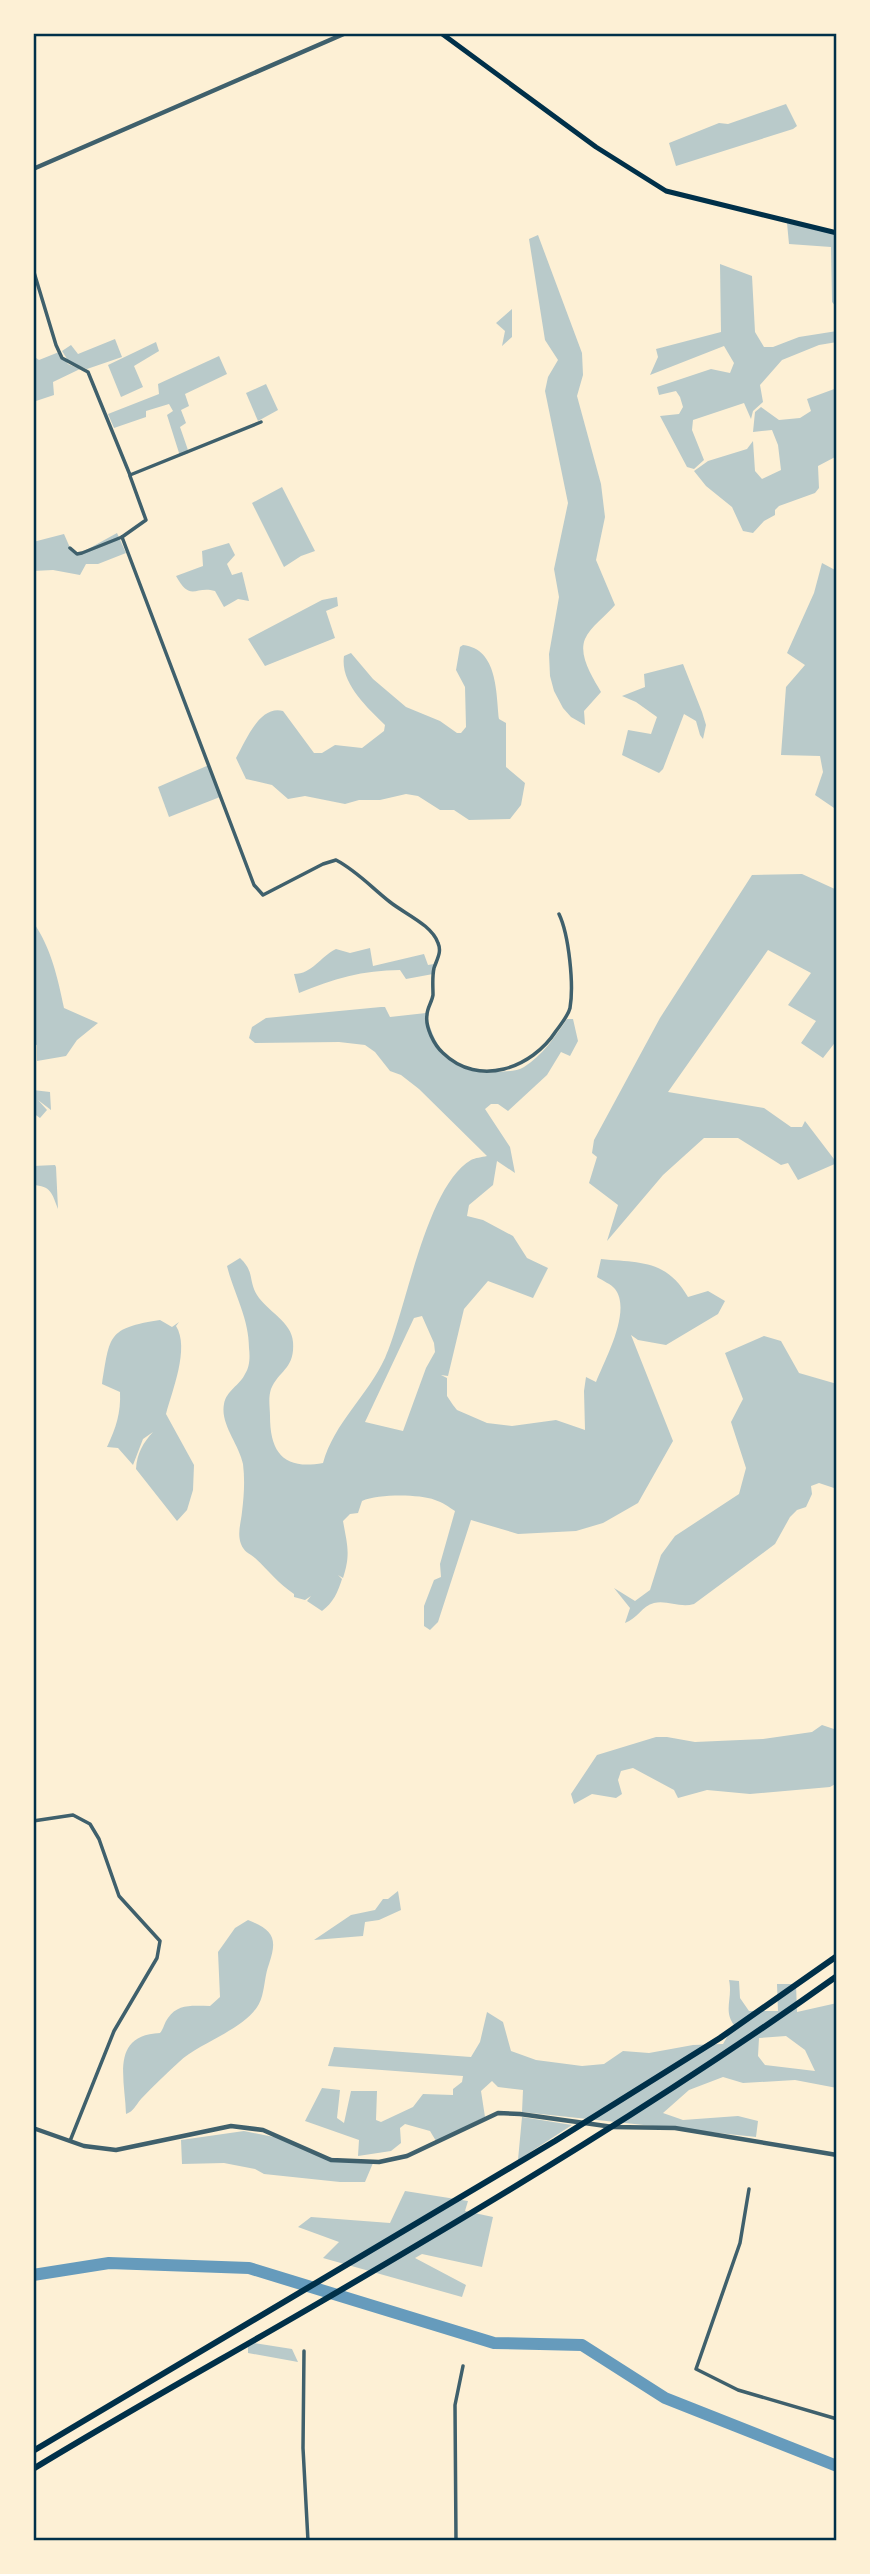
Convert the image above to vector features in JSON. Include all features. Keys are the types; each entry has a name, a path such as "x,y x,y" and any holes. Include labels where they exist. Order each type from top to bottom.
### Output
{"highway":[{"path":"33,2451 555,2141 720,2038 837,1956"},
{"path":"33,2469 576,2149 731,2051 836,1976"}],"main road":[{"path":"441,33 596,147 666,191 837,233"}],"street":[{"path":"33,169 346,33"},
{"path":"33,269 56,345 62,358 88,372 146,520 122,537 77,554 70,548"},
{"path":"130,475 261,422"},
{"path":"122,537 254,885 263,895 336,860 348,866 390,902 428,929 438,939 440,948 433,971 433,999 426,1016 430,1032 445,1055 466,1067 482,1071 508,1069 525,1062 547,1045 570,1011 571,985 567,946 559,914"},
{"path":"33,1821 73,1815 90,1824 99,1839 119,1896 160,1941 157,1958 114,2031 70,2141"},
{"path":"33,2128 84,2146 116,2150 231,2126 262,2130 331,2160 379,2162 407,2156 498,2113 613,2127 675,2128 837,2155"},
{"path":"749,2189 740,2243 696,2369 738,2390 837,2419"},
{"path":"304,2351 303,2448 308,2541"},
{"path":"456,2541 455,2405 463,2366"}],"shaded area":[{"path":"786,104 797,126 793,129 676,166 669,143 719,123 728,124"},
{"path":"787,223 837,234 837,308 832,302 831,247 789,244"},
{"path":"538,235 582,353 583,375 577,396 601,484 605,517 596,560 615,605 591,630 583,646 587,667 601,692 584,711 585,725 571,717 563,708 550,676 549,654 559,597 554,569 568,503 545,391 548,377 558,360 545,340 529,239"},
{"path":"720,264 752,276 755,332 764,347 773,347 799,337 837,331 837,342 819,345 782,360 760,385 763,402 753,411 751,419 744,403 693,420 692,430 704,460 694,469 687,467 660,416 679,414 683,407 680,397 676,391 659,395 657,387 711,369 730,373 734,363 724,346 650,375 658,357 656,349 721,332"},
{"path":"512,309 512,337 502,346 505,331 496,323"},
{"path":"115,339 122,357 87,369 69,362 62,351 71,345 78,354"},
{"path":"156,342 159,351 134,366 143,387 121,397 108,365"},
{"path":"59,352 68,364 80,369 53,382 54,395 33,402 33,356 39,360"},
{"path":"219,356 227,374 185,394 189,406 181,410 186,423 180,427 189,453 180,456 167,415 173,411 169,404 146,411 146,417 114,428 108,414 159,394 158,384"},
{"path":"266,384 278,410 258,421 246,393"},
{"path":"837,388 837,456 818,466 819,488 815,493 779,506 775,515 764,521 753,533 743,531 732,507 706,486 694,471 708,461 747,449 753,441 755,471 762,479 781,470 778,445 772,430 753,432 755,412 761,407 779,420 800,418 811,411 807,399"},
{"path":"282,487 315,551 284,567 252,503"},
{"path":"117,533 126,553 98,564 86,564 80,575 53,570 33,571 33,542 64,534 71,550 79,554"},
{"path":"229,543 235,555 227,564 232,575 242,572 249,601 238,599 224,607 215,591 190,591 176,576 203,566 202,551"},
{"path":"822,563 837,571 837,810 815,795 823,772 820,756 781,755 786,687 805,665 787,653 814,593"},
{"path":"337,597 338,606 326,611 335,638 265,666 248,639 322,600"},
{"path":"463,645 474,648 489,663 496,685 499,719 506,723 506,767 525,783 521,805 510,819 469,820 454,810 440,810 418,796 406,794 345,804 305,796 288,799 272,785 246,779 236,758 254,726 267,713 283,711 314,753 322,753 335,745 362,748 384,731 385,725 356,694 346,676 344,656 351,653 373,679 406,707 461,733 466,727 465,687 456,670 460,647"},
{"path":"683,664 706,725 703,739 696,721 684,714 663,769 659,773 622,755 628,730 651,734 657,717 622,696 645,687 644,674"},
{"path":"209,765 220,797 169,817 158,787"},
{"path":"802,874 837,890 837,1040 823,1058 801,1043 816,1021 788,1005 811,973 768,950 668,1092 764,1108 791,1127 802,1127 805,1121 837,1163 798,1180 788,1163 781,1165 738,1138 704,1138 663,1175 607,1241 618,1205 589,1183 597,1157 592,1153 594,1140 660,1018 752,875"},
{"path":"33,922 49,953 64,1008 98,1023 77,1040 66,1056 37,1061 37,1045 33,1044"},
{"path":"370,948 373,966 424,954 428,965 434,964 433,974 406,979 400,970 373,972 336,980 299,993 294,974 306,971 336,949 350,953"},
{"path":"381,1007 385,1007 390,1017 426,1013 435,1039 449,1058 469,1070 482,1072 511,1071 524,1067 543,1052 567,1019 573,1019 578,1041 570,1056 561,1052 547,1075 508,1111 498,1104 491,1104 485,1109 510,1147 515,1173 497,1161 493,1185 469,1205 467,1216 483,1220 513,1236 527,1258 548,1268 533,1298 488,1281 464,1309 448,1376 441,1375 447,1378 447,1396 457,1410 487,1423 512,1426 556,1420 585,1430 586,1377 596,1382 619,1322 619,1298 615,1289 597,1277 601,1259 651,1265 670,1276 688,1297 708,1291 725,1301 718,1314 666,1345 638,1340 631,1335 673,1441 638,1503 603,1523 576,1531 518,1534 471,1520 438,1622 430,1630 424,1626 424,1606 434,1580 441,1577 440,1564 455,1511 440,1502 428,1498 398,1496 362,1501 358,1513 350,1514 343,1521 348,1549 347,1562 343,1578 338,1575 342,1579 335,1597 322,1611 307,1601 311,1596 305,1600 294,1597 294,1594 242,1547 239,1532 244,1494 243,1464 227,1426 224,1404 227,1395 247,1371 249,1351 244,1316 227,1266 240,1258 250,1272 257,1295 292,1335 292,1358 274,1383 270,1396 271,1429 277,1449 282,1456 299,1464 323,1463 335,1435 385,1358 419,1251 442,1195 455,1174 471,1160 487,1156 419,1089 401,1075 390,1071 375,1052 365,1045 339,1042 255,1043 249,1038 252,1027 266,1018","holes":["422,1316 434,1343 435,1352 426,1368 403,1431 365,1422 414,1318"]},
{"path":"33,1090 50,1092 51,1110 38,1100 47,1110 40,1118 33,1113"},
{"path":"55,1165 58,1209 50,1191 33,1185 33,1166"},
{"path":"160,1320 172,1327 179,1322 176,1326 180,1335 181,1357 166,1414 194,1465 193,1490 187,1510 177,1521 136,1469 141,1449 153,1432 143,1439 133,1465 118,1448 107,1447 120,1407 120,1392 102,1384 110,1345 120,1331"},
{"path":"764,1336 781,1341 799,1373 837,1384 837,1489 819,1483 811,1486 812,1494 806,1507 797,1510 790,1517 775,1544 694,1604 654,1603 625,1623 630,1608 614,1588 635,1601 650,1590 661,1555 675,1536 739,1494 746,1468 731,1422 743,1399 725,1353"},
{"path":"822,1725 837,1730 837,1783 830,1787 750,1794 707,1790 678,1798 674,1790 633,1768 621,1771 618,1780 622,1794 616,1798 592,1794 574,1804 571,1794 597,1755 656,1737 695,1742 763,1739 812,1732"},
{"path":"398,1891 401,1910 379,1920 365,1922 363,1936 314,1940 351,1915 375,1910 383,1899 388,1899"},
{"path":"248,1920 268,1931 273,1941 272,1955 257,2007 238,2025 188,2054 126,2114 123,2074 127,2050 133,2042 144,2036 160,2033 168,2018 177,2010 187,2006 210,2006 220,1997 218,1952 235,1928"},
{"path":"729,1980 739,1981 740,1998 749,2011 778,2011 777,1984 796,1984 797,2012 837,2003 837,2088 795,2080 743,2083 723,2077 689,2090 663,2113 683,2120 738,2116 758,2121 756,2137 522,2112 523,2090 498,2087 492,2081 481,2091 485,2117 436,2141 430,2131 405,2124 400,2128 401,2143 391,2151 358,2156 359,2140 305,2121 322,2088 340,2090 337,2118 344,2123 351,2091 377,2091 376,2120 381,2122 413,2107 423,2094 453,2095 453,2089 462,2082 463,2076 328,2066 334,2047 471,2057 480,2042 487,2012 503,2022 511,2051 536,2060 582,2066 604,2064 623,2051 649,2053 693,2045 723,2044 734,2025 729,2014","holes":["786,2036 805,2050 815,2071 765,2065 758,2056 759,2038"]},
{"path":"522,2117 572,2125 518,2160"},
{"path":"244,2131 279,2138 327,2157 373,2163 365,2182 264,2174 255,2169 224,2163 182,2164 181,2140"},
{"path":"405,2191 468,2201 465,2211 493,2217 482,2267 422,2254 415,2258 466,2285 462,2297 323,2258 339,2242 298,2227 311,2217 390,2223"},
{"path":"248,2342 292,2349 298,2362 248,2353"}],"waterway":[{"path":"33,2275 109,2263 249,2268 494,2343 582,2345 665,2398 837,2466"}]}
